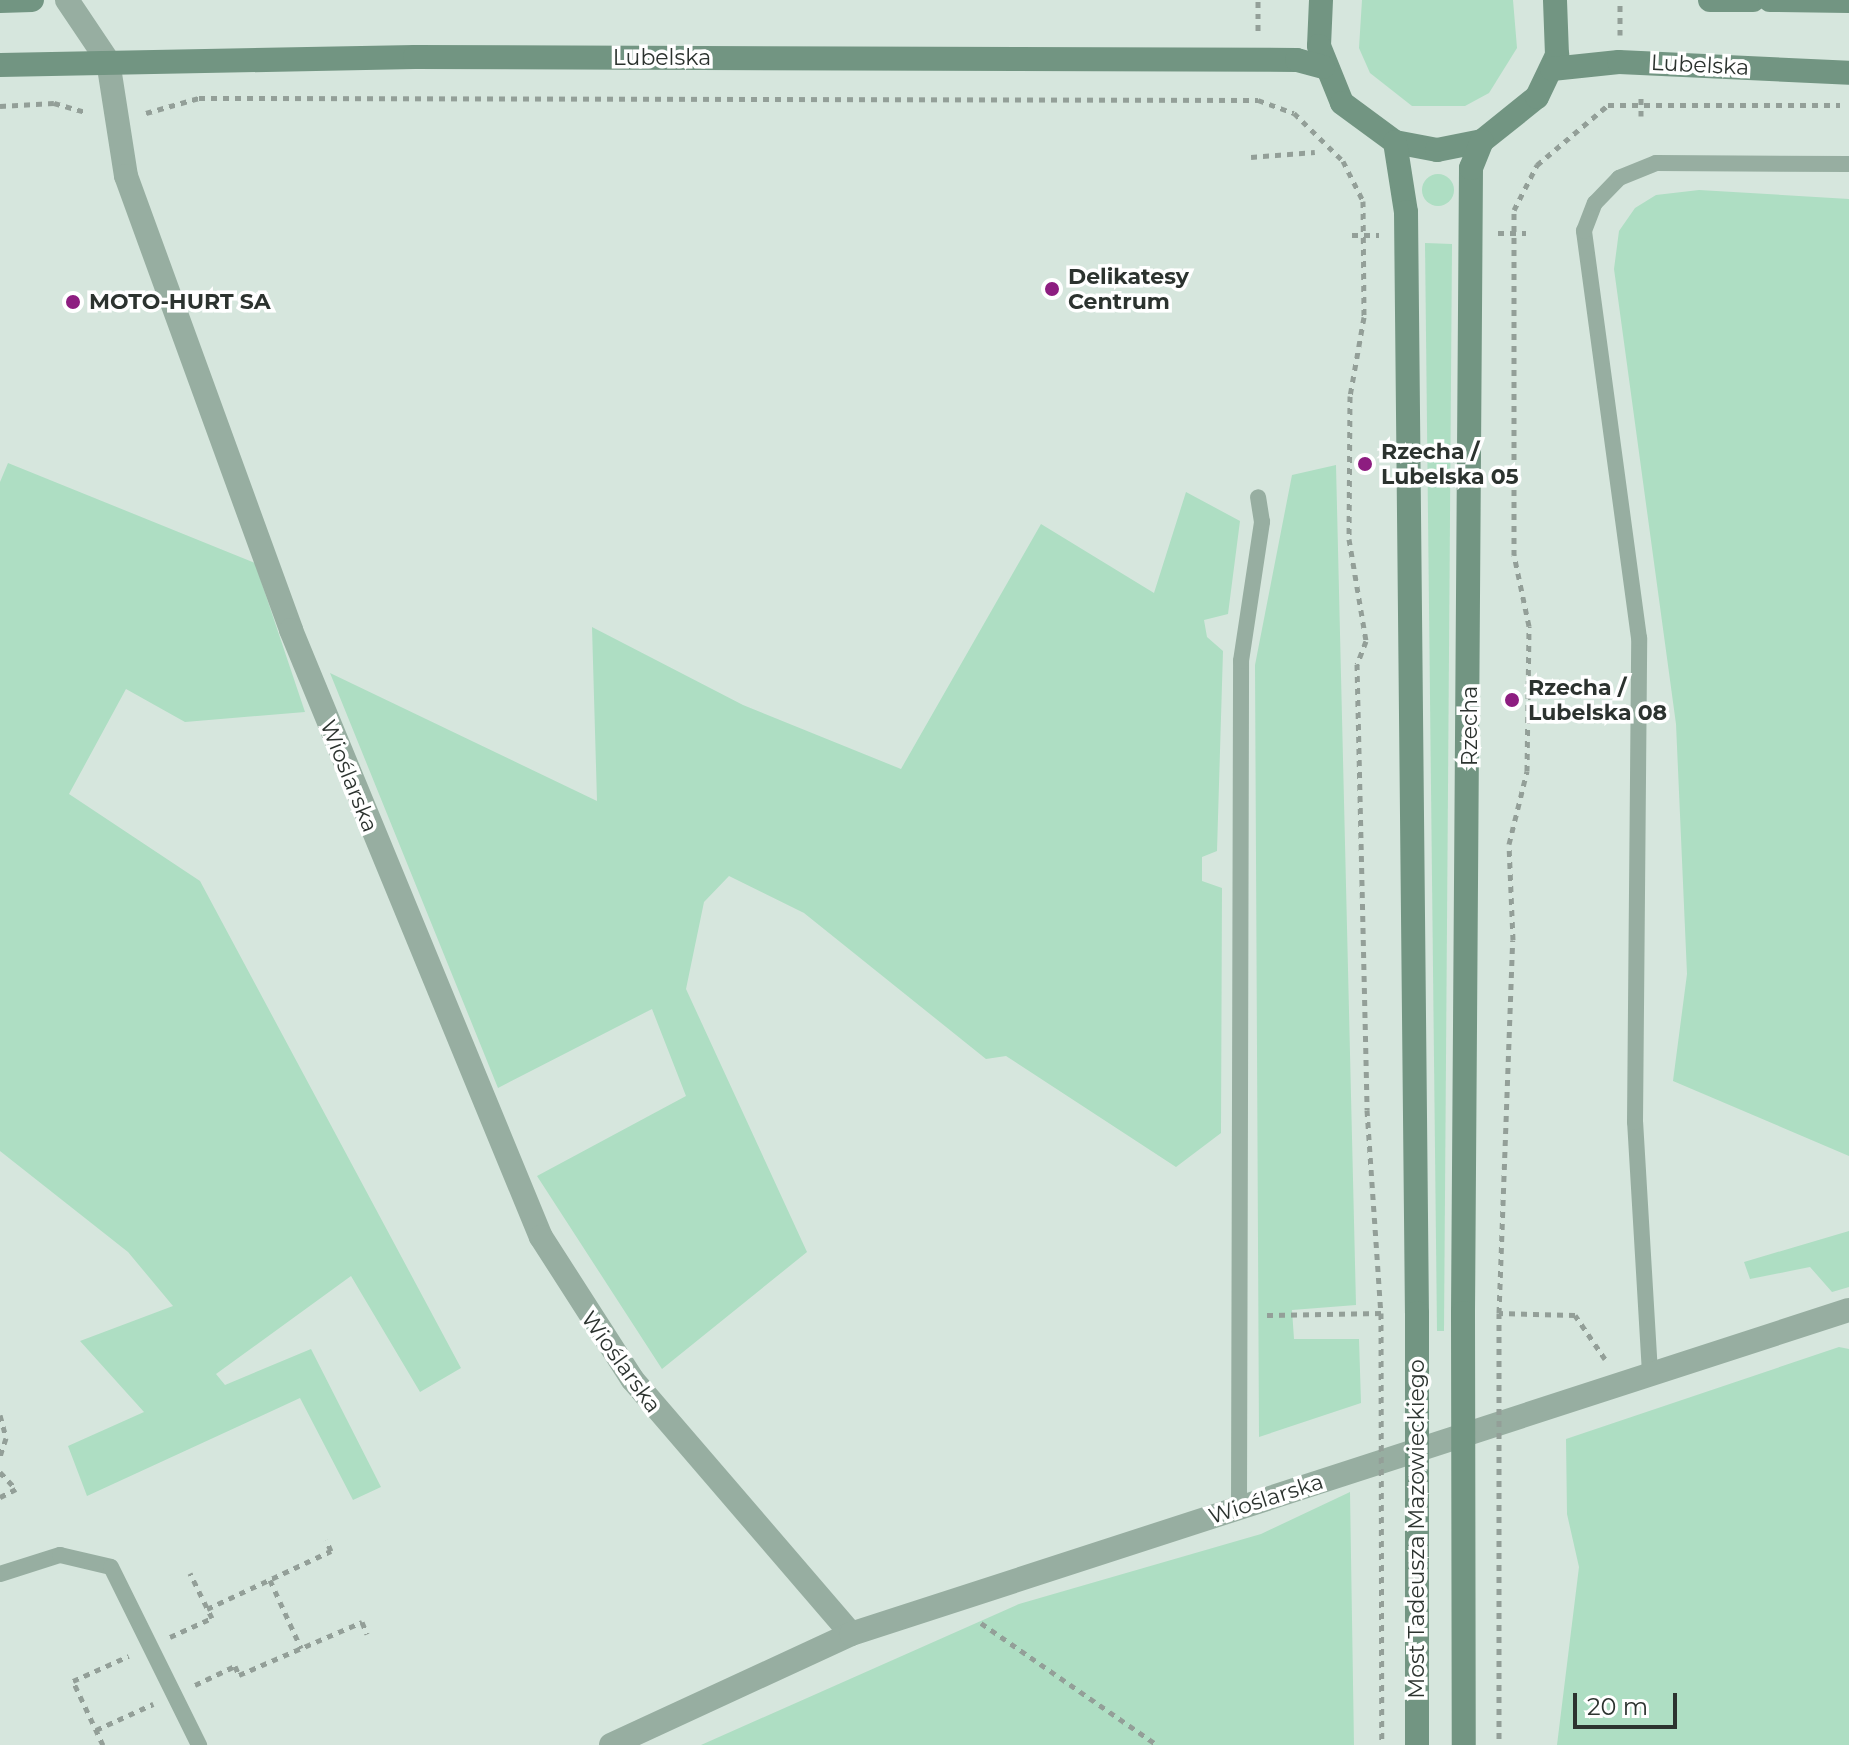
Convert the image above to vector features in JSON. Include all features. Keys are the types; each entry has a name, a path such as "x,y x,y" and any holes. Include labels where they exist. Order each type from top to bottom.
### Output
{"main road":[{"path":"0,1 32,0"},
{"path":"1321,0 1323,67 1359,121 1395,142 1437,150 1482,141 1520,118 1552,69 1555,0"},
{"path":"1710,0 1753,0"},
{"path":"1770,0 1849,1"},
{"name":"Lubelska","path":"0,65 108,61 1297,60 1323,67"},
{"name":"Lubelska","path":"1552,69 1641,62 1849,73"},
{"name":"Rzecha","path":"1464,1745 1463,1313 1471,168 1482,141"},
{"name":"Most Tadeusza Mazowieckiego","path":"1395,142 1406,200 1417,1313 1417,1745"}],"street":[{"path":"67,0 108,61"},
{"name":"Wioślarska","path":"108,61 126,176 212,422 405,918 541,1237 649,1401 851,1634 1849,1310"},
{"path":"611,1745 851,1634"}],"lane":[{"path":"1650,1373 1635,1122 1639,638 1584,231 1595,203 1619,178 1656,163 1849,164"},
{"path":"1239,1508 1241,661 1262,522 1258,497"},
{"path":"0,1574 60,1555 100,1560 122,1581 199,1745"}],"path":[{"path":"1641,116 1642,83"},
{"path":"0,106 54,103 75,113 153,113 199,98 895,102 1258,100 1294,113 1343,161 1363,201 1364,235 1364,317 1350,396 1349,539 1366,641 1357,664 1367,1110 1381,1313 1382,1745"},
{"path":"1499,1745 1499,1313 1513,940 1509,844 1527,771 1529,626 1514,555 1514,210 1537,165 1587,116 1619,103 1849,105"},
{"path":"1251,157 1315,152"},
{"path":"1489,233 1526,233"},
{"path":"1352,235 1387,234"},
{"path":"1240,1314 1381,1313"},
{"path":"1499,1313 1575,1315 1621,1382"},
{"path":"0,1415 6,1438 0,1456"},
{"path":"0,1472 16,1489 0,1497"},
{"path":"207,1609 331,1551 326,1540"},
{"path":"270,1580 301,1648"},
{"path":"946,1602 1060,1672 1157,1745"},
{"path":"96,1730 174,1694 301,1648 362,1622 367,1634"}],"green space":[{"path":"1362,0 1513,0 1517,48 1489,93 1465,106 1412,106 1370,73 1359,48"},
{"path":"1438,174 1450,178 1454,190 1450,202 1438,206 1426,202 1422,190 1426,178"},
{"path":"1699,190 1849,199 1849,1156 1673,1081 1687,974 1676,724 1614,269 1619,231 1635,208 1656,195"},
{"path":"1425,243 1452,244 1444,1331 1437,1331"},
{"path":"8,463 255,563 305,712 185,722 126,689 69,794 200,881 461,1368 420,1392 351,1276 216,1374 225,1385 311,1349 381,1487 353,1500 300,1398 87,1496 68,1446 144,1412 80,1341 173,1306 128,1252 0,1151 0,482"},
{"path":"1336,465 1356,1305 1292,1310 1294,1339 1359,1339 1361,1403 1259,1437 1255,665 1292,475"},
{"path":"1186,492 1240,521 1228,614 1204,620 1207,637 1223,651 1217,851 1202,857 1202,881 1222,888 1221,1133 1176,1167 1006,1056 986,1059 804,913 729,876 704,902 686,989 807,1252 662,1369 537,1176 686,1096 652,1009 498,1088 330,673 597,801 592,627 743,705 901,769 1041,524 1154,593"},
{"path":"1849,1231 1849,1287 1832,1292 1810,1267 1750,1279 1744,1262"},
{"path":"1839,1347 1849,1349 1849,1745 1557,1745 1579,1567 1567,1514 1566,1439"},
{"path":"1350,1492 1354,1745 701,1745 1019,1604 1261,1534"}],"place":[{"name":"Delikatesy Centrum","path":"1052,289"},
{"name":"MOTO-HURT SA","path":"73,302"},
{"name":"Rzecha / Lubelska 05","path":"1365,464"},
{"name":"Rzecha / Lubelska 08","path":"1512,700"}]}
